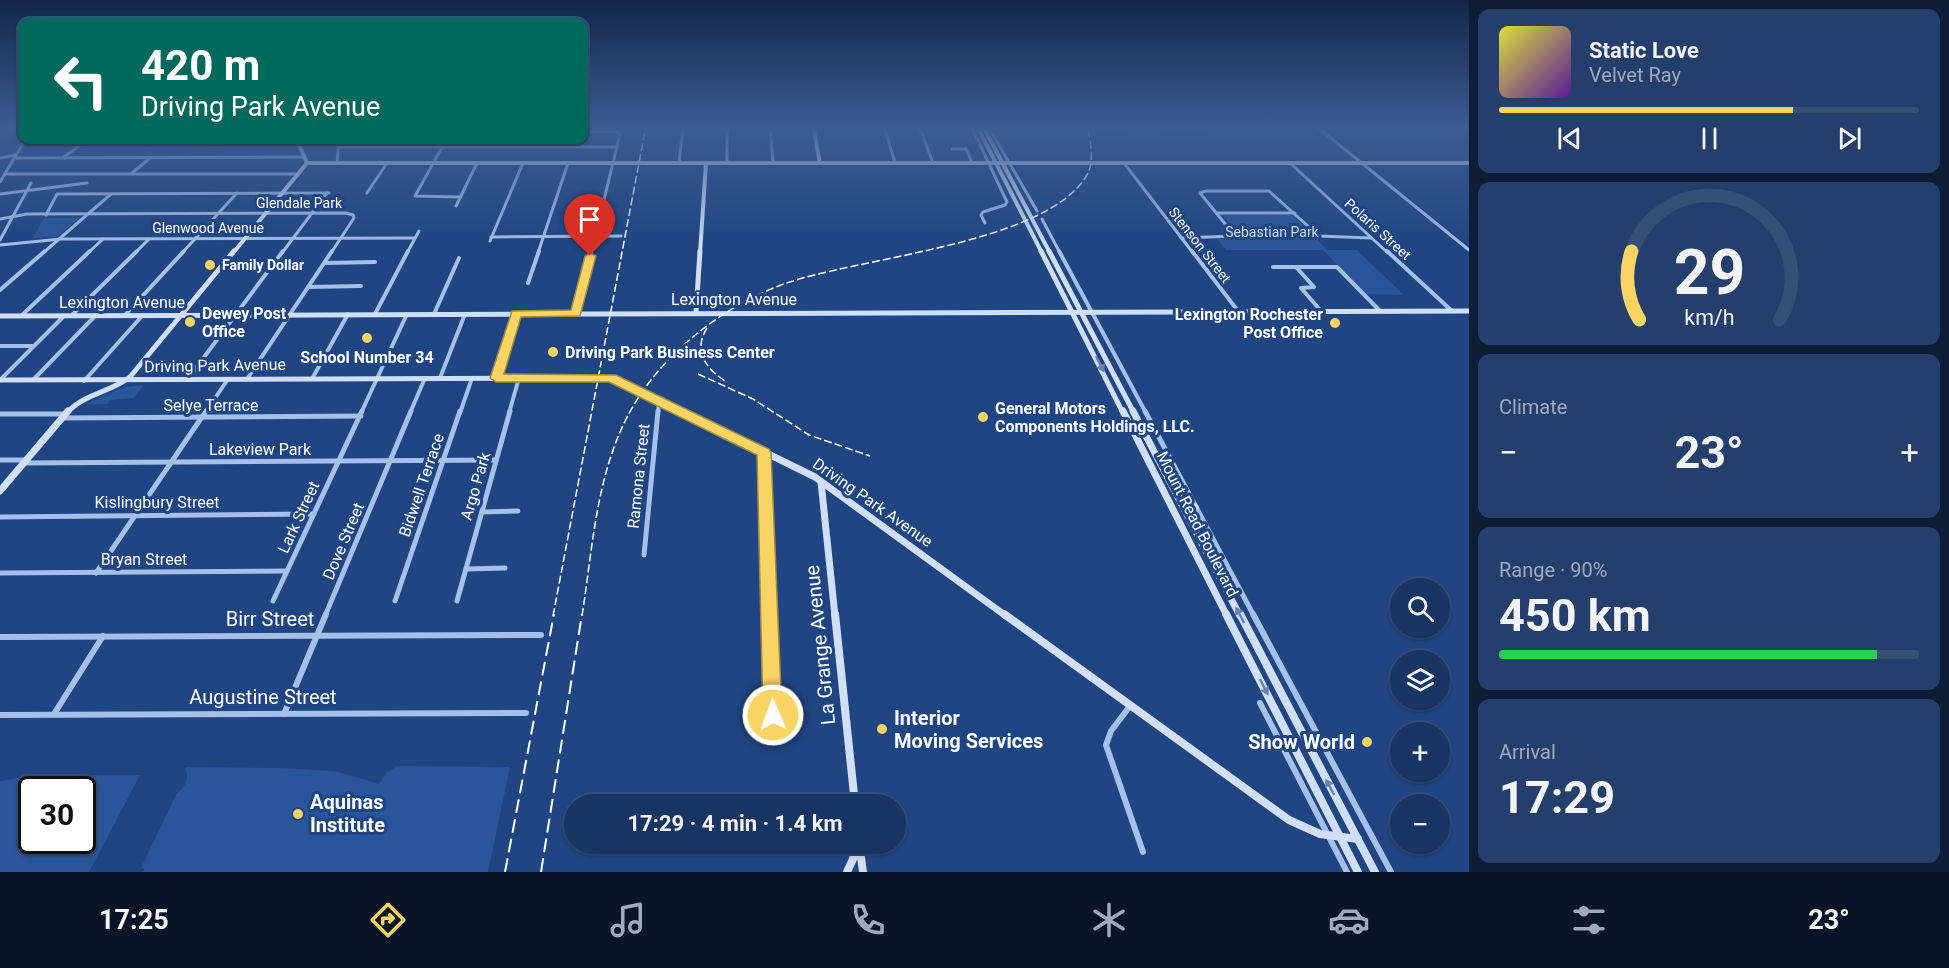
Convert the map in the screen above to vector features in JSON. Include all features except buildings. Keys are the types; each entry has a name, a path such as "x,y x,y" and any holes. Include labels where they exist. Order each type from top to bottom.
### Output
{"street":[{"path":"0,182 9,167"},
{"path":"132,174 140,167"},
{"path":"0,491 64,416 86,399 126,381 304,167"},
{"path":"367,193 385,167"},
{"path":"430,167 415,196 460,197"},
{"path":"456,206 475,167"},
{"path":"521,167 490,239 621,236"},
{"path":"528,283 567,167"},
{"path":"576,313 613,167"},
{"path":"696,312 706,167"},
{"path":"985,223 981,213 1005,205 1007,202 993,167"},
{"name":"Mount Read Boulevard","path":"994,167 1074,312 1358,872"},
{"name":"Mount Read Boulevard","path":"1008,167 1037,211"},
{"name":"Mount Read Boulevard","path":"1008,167 1068,285 1086,311 1195,507 1391,872"},
{"name":"Stenson Street","path":"1127,167 1238,311"},
{"name":"Polaris Street","path":"1294,167 1452,311"},
{"path":"1367,167 1469,250"},
{"path":"5,174 299,174"},
{"path":"0,240 31,183"},
{"path":"0,194 87,183"},
{"path":"46,215 61,186"},
{"path":"1181,238 1235,237 1201,191 1269,191 1320,237 1371,238"},
{"path":"124,315 237,193"},
{"path":"57,194 328,193 187,380"},
{"path":"0,290 111,194"},
{"path":"1217,213 1295,213"},
{"name":"Glendale Park","path":"0,219 46,215 352,215 354,218 341,238"},
{"name":"Mount Read Boulevard","path":"1042,219 1079,289 1086,311 1178,496 1375,872"},
{"path":"375,314 419,231"},
{"path":"247,379 341,238"},
{"name":"Glenwood Avenue","path":"0,245 58,239 416,238"},
{"path":"21,316 103,239"},
{"path":"72,316 149,239"},
{"path":"434,314 459,258"},
{"path":"325,262 375,262"},
{"path":"1273,267 1337,267 1380,311"},
{"path":"1296,267 1314,288 1301,288 1322,311"},
{"path":"1068,285 1079,289"},
{"path":"309,287 361,286"},
{"name":"Lexington Avenue","path":"0,316 1469,311"},
{"path":"312,379 348,314"},
{"name":"Lark Street","path":"273,601 407,314"},
{"path":"440,378 465,314"},
{"path":"496,378 516,314"},
{"path":"84,381 142,315"},
{"path":"0,386 2,380 33,346 64,316"},
{"path":"33,380 95,316"},
{"path":"0,346 33,346"},
{"name":"Dove Street","path":"284,714 425,378"},
{"name":"Bidwell Terrace","path":"395,601 472,378"},
{"name":"Argo Park","path":"457,601 519,378"},
{"name":"Driving Park Avenue","path":"2,380 609,378 764,452 821,482 1289,820 1314,834 1330,838 1373,839"},
{"path":"96,573 228,379"},
{"path":"86,399 92,391 92,381"},
{"name":"Ramona Street","path":"645,555 659,401"},
{"name":"Selye Terrace","path":"0,414 202,417 361,416"},
{"path":"764,452 773,715"},
{"name":"Lakeview Park","path":"0,460 172,462 496,460"},
{"name":"La Grange Avenue","path":"821,482 854,794"},
{"path":"1178,496 1195,507"},
{"path":"482,512 518,511"},
{"name":"Kislingbury Street","path":"0,517 314,514"},
{"path":"466,569 505,568"},
{"name":"Bryan Street","path":"0,573 287,571"},
{"name":"Birr Street","path":"0,637 541,635"},
{"path":"54,714 103,636"},
{"path":"1260,703 1347,872"},
{"path":"1130,706 1111,731 1106,745 1143,852"},
{"name":"Augustine Street","path":"0,715 526,714"},
{"path":"847,872 854,854"},
{"path":"859,854 862,872"}],"green space":[{"name":"Sebastian Park","path":"1223,215 1293,215 1327,250 1357,250 1404,295 1366,294 1323,250 1226,250 1217,239 1234,239 1238,236"},
{"path":"44,218 79,218 57,237 33,238"},
{"path":"144,385 134,398 110,400 107,404 85,404 125,387"},
{"name":"Aquinas Institute","path":"397,766 510,767 488,872 141,872 145,869 141,868 176,795 186,782 185,767 335,771 379,784 386,773"},
{"path":"140,775 89,872 0,872 0,781 18,778 18,854 96,854 96,776 30,776"}],"railway":[{"path":"553,616 638,167"},
{"path":"582,616 601,492 619,434 633,406 651,380 693,336 744,302 781,285 814,275 947,246 1032,218 1065,199 1087,175 1089,167"},
{"path":"707,328 701,344 703,358 725,381"},
{"path":"698,374 753,399 809,435 870,456"},
{"path":"505,872 554,614"},
{"path":"541,872 582,614"}],"place":[{"name":"Family Dollar","path":"210,265"},
{"name":"Dewey Post Office","path":"190,322"},
{"name":"Lexington Rochester Post Office","path":"1335,323"},
{"name":"School Number 34","path":"367,338"},
{"name":"Driving Park Business Center","path":"553,352"},
{"name":"General Motors Components Holdings, LLC.","path":"983,417"},
{"name":"Interior Moving Services","path":"882,729"},
{"name":"Show World","path":"1367,742"},
{"name":"Aquinas Institute","path":"298,814"}],"route":[{"path":"590,256 576,313 516,314 496,378 611,378 764,452 773,715"}]}
